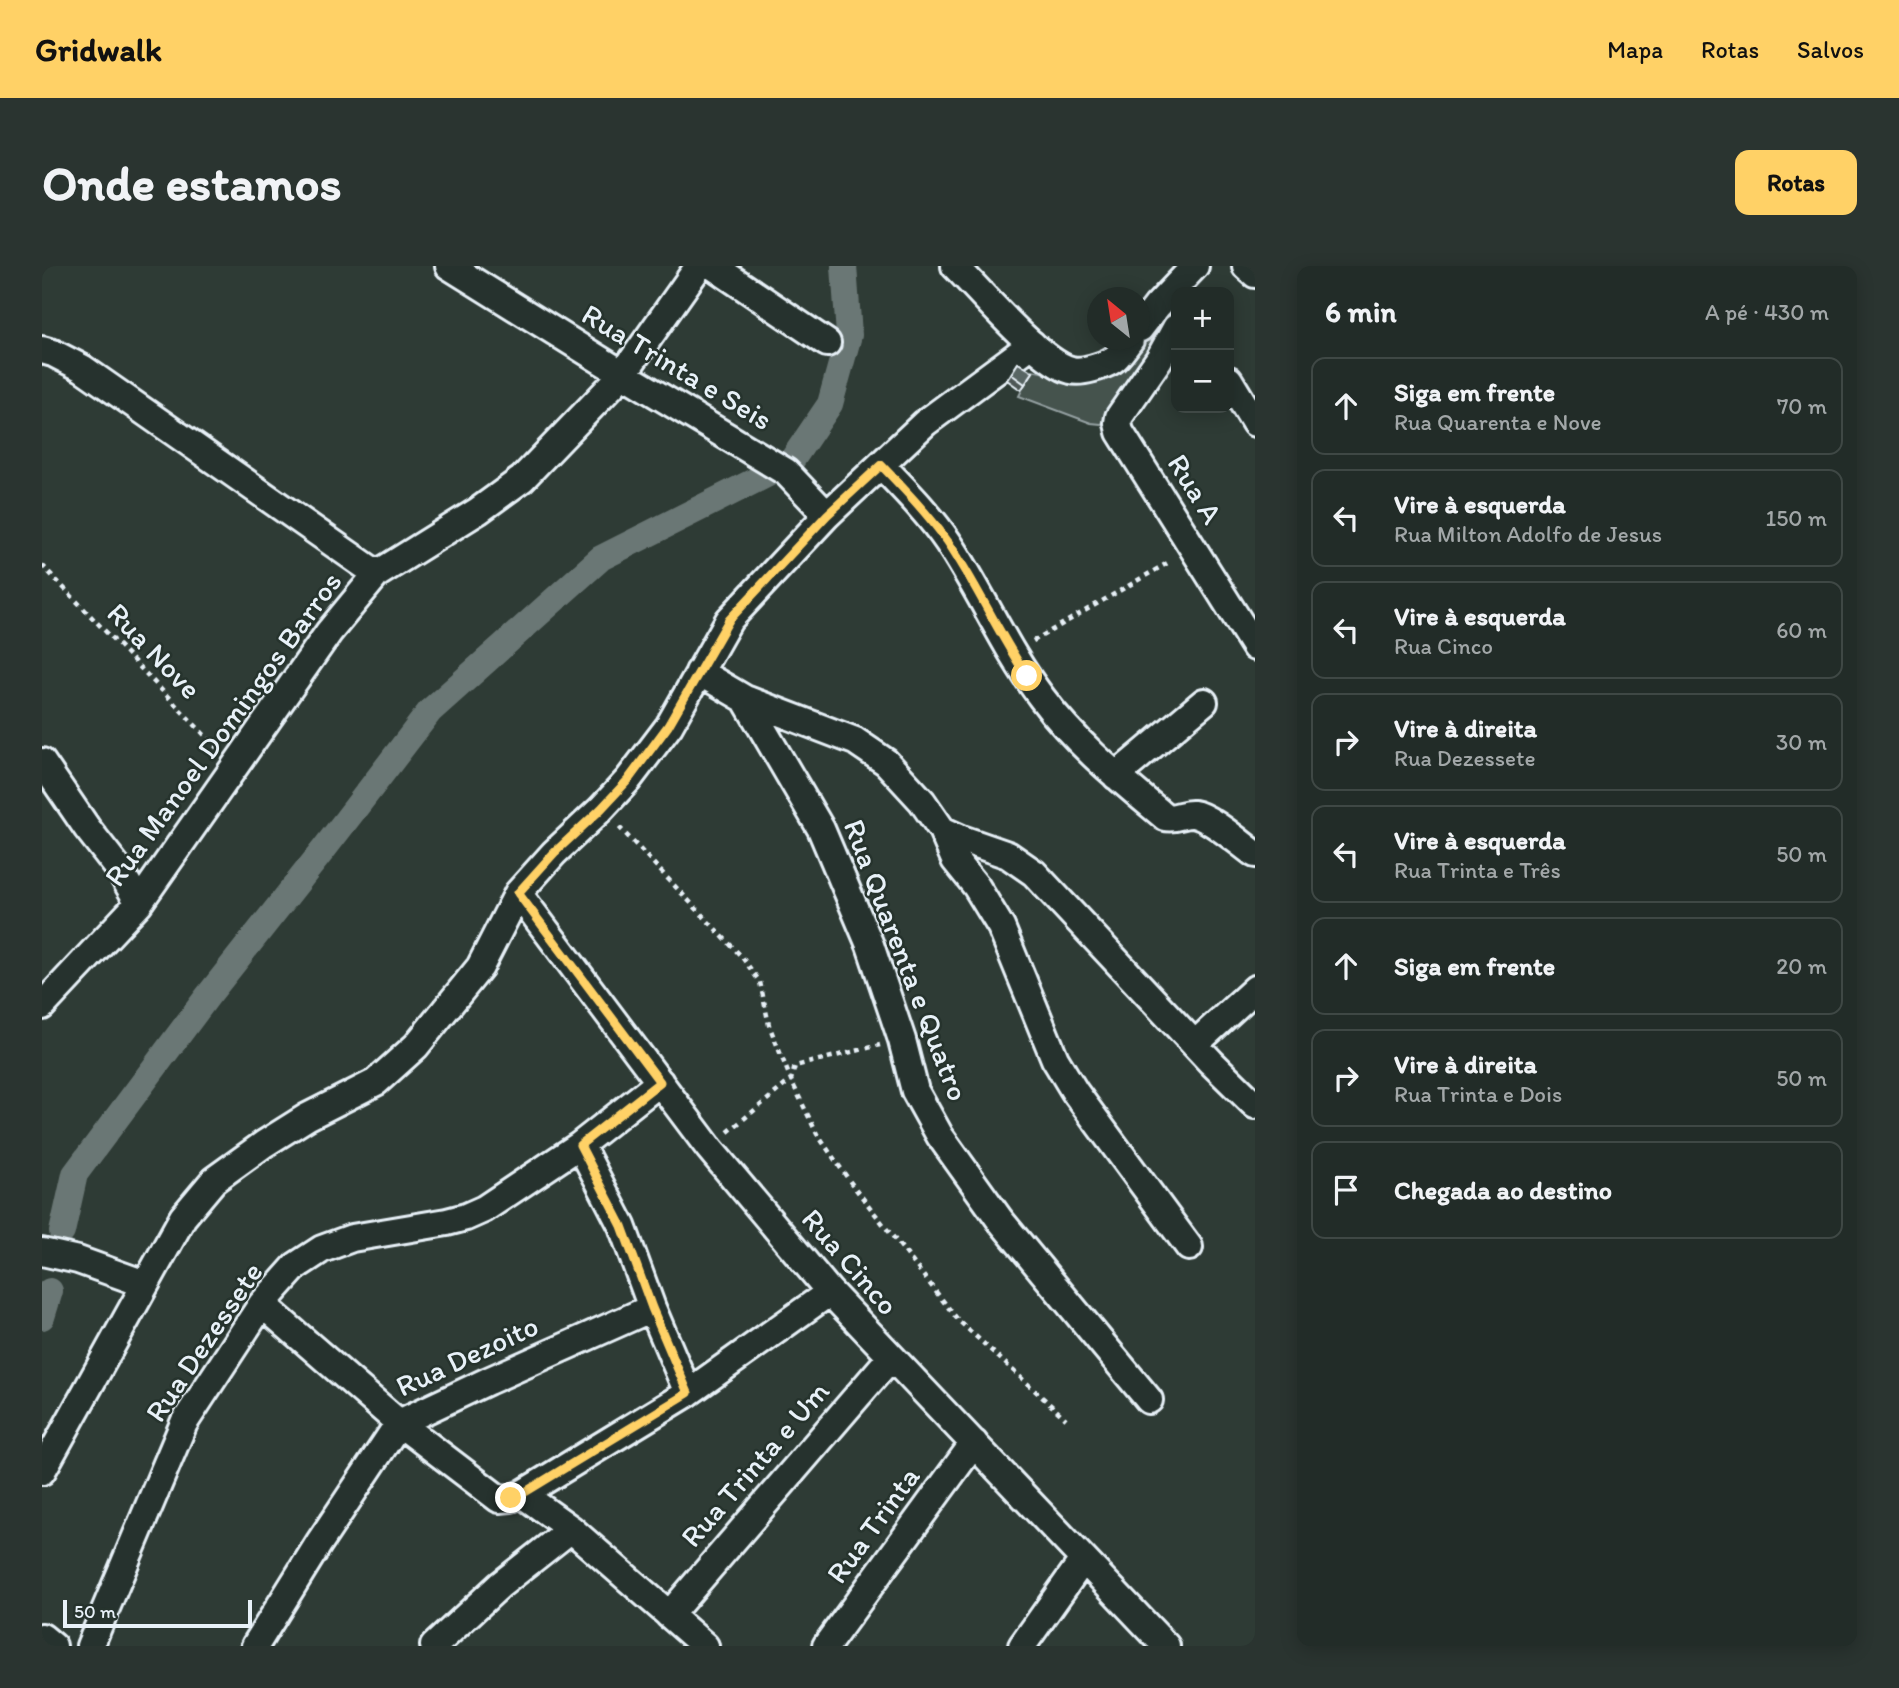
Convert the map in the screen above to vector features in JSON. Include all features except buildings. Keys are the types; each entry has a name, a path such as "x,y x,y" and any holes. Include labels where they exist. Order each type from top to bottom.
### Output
{"street":[{"name":"Rua Trinta e Seis","path":"449,266 779,468 827,515"},
{"name":"Rua Manoel Domingos Barros","path":"42,1006 139,903 329,632 377,574 478,511 522,478 623,374 699,266"},
{"path":"713,266 827,344"},
{"path":"955,266 1031,344 1055,364 1073,371 1094,368 1114,360 1122,350"},
{"path":"1150,321 1166,310 1195,266"},
{"path":"1246,266 1255,274"},
{"name":"Rua A","path":"1171,337 1123,411 1118,423 1120,432 1255,648"},
{"path":"42,1471 183,1217 214,1180 285,1130 376,1082 416,1046 480,967 518,893 554,853 628,780 668,726 729,620 827,515 925,423 1031,344"},
{"path":"42,350 82,368 377,574"},
{"path":"1234,388 1255,424"},
{"path":"881,465 919,505 947,542 1011,653 1042,699 1085,749 1165,817 1197,815 1255,854"},
{"path":"699,672 745,699 855,741 886,762 922,801 942,830 955,860 1002,927 1055,1059 1075,1092 1189,1247"},
{"name":"Rua Quarenta e Quatro","path":"745,699 821,829 870,944 902,1040 915,1091 940,1136 1000,1220 1149,1401"},
{"path":"1116,776 1204,702"},
{"path":"42,762 119,869 139,903"},
{"path":"942,830 1008,855 1034,873 1255,1105"},
{"name":"Rua Cinco","path":"518,893 709,1148 830,1292 1166,1646"},
{"path":"1195,1044 1255,989"},
{"name":"Rua Dezessete","path":"90,1646 184,1423 262,1304 296,1266 322,1249 352,1238 447,1222 484,1209 580,1145 660,1082"},
{"path":"580,1145 622,1226 652,1308 688,1393"},
{"path":"42,1252 78,1260 145,1284"},
{"path":"510,1496 688,1393 830,1292"},
{"path":"262,1304 399,1423 510,1496 571,1529 705,1646"},
{"name":"Rua Dezoito","path":"255,1646 399,1423 652,1308"},
{"name":"Rua Trinta e Um","path":"668,1615 891,1357"},
{"name":"Rua Trinta","path":"826,1646 974,1443"},
{"path":"434,1646 500,1586 571,1529"},
{"path":"1022,1646 1083,1560"},
{"path":"42,1637 53,1646"}],"path":[{"path":"1011,653 1193,549"},
{"name":"Rua Nove","path":"42,565 235,766"},
{"path":"601,809 742,957 760,982 769,1025 791,1080 817,1134 859,1193 958,1320 1066,1419"},
{"path":"709,1148 791,1080 795,1066 902,1040"}],"shaded area":[{"path":"1150,331 1159,335 1109,420 1101,424 1091,423 1019,396 1032,370 1058,376 1111,350 1150,350"}],"waterway":[{"path":"62,1232 75,1174 207,997 430,711 601,558 790,463 830,404 849,335 844,266"},
{"path":"42,1317 50,1291"}],"route":[{"path":"511,1498 522,1494 688,1393 652,1308 622,1226 580,1145 660,1082 518,893 554,853 628,780 668,726 729,620 827,515 881,465 919,505 947,542 1027,676"}]}
